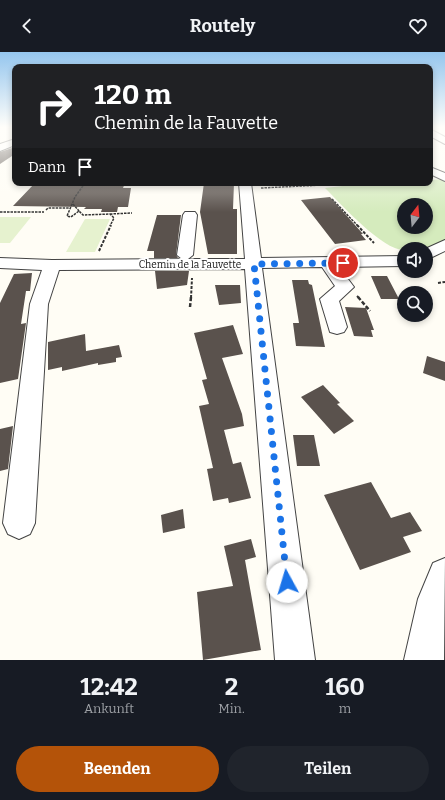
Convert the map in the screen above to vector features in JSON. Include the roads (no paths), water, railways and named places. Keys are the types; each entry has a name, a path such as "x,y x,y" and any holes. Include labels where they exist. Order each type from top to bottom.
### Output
{"street":[{"path":"433,172 445,178"},
{"path":"252,186 254,264 295,660"},
{"path":"185,255 190,216"},
{"path":"433,251 445,245"},
{"name":"Chemin de la Fauvette","path":"0,263 52,265 254,264 397,261"},
{"path":"327,263 345,287 330,299 336,327"},
{"path":"19,523 39,304 52,265"},
{"path":"424,660 428,646 436,599 445,575"}]}
